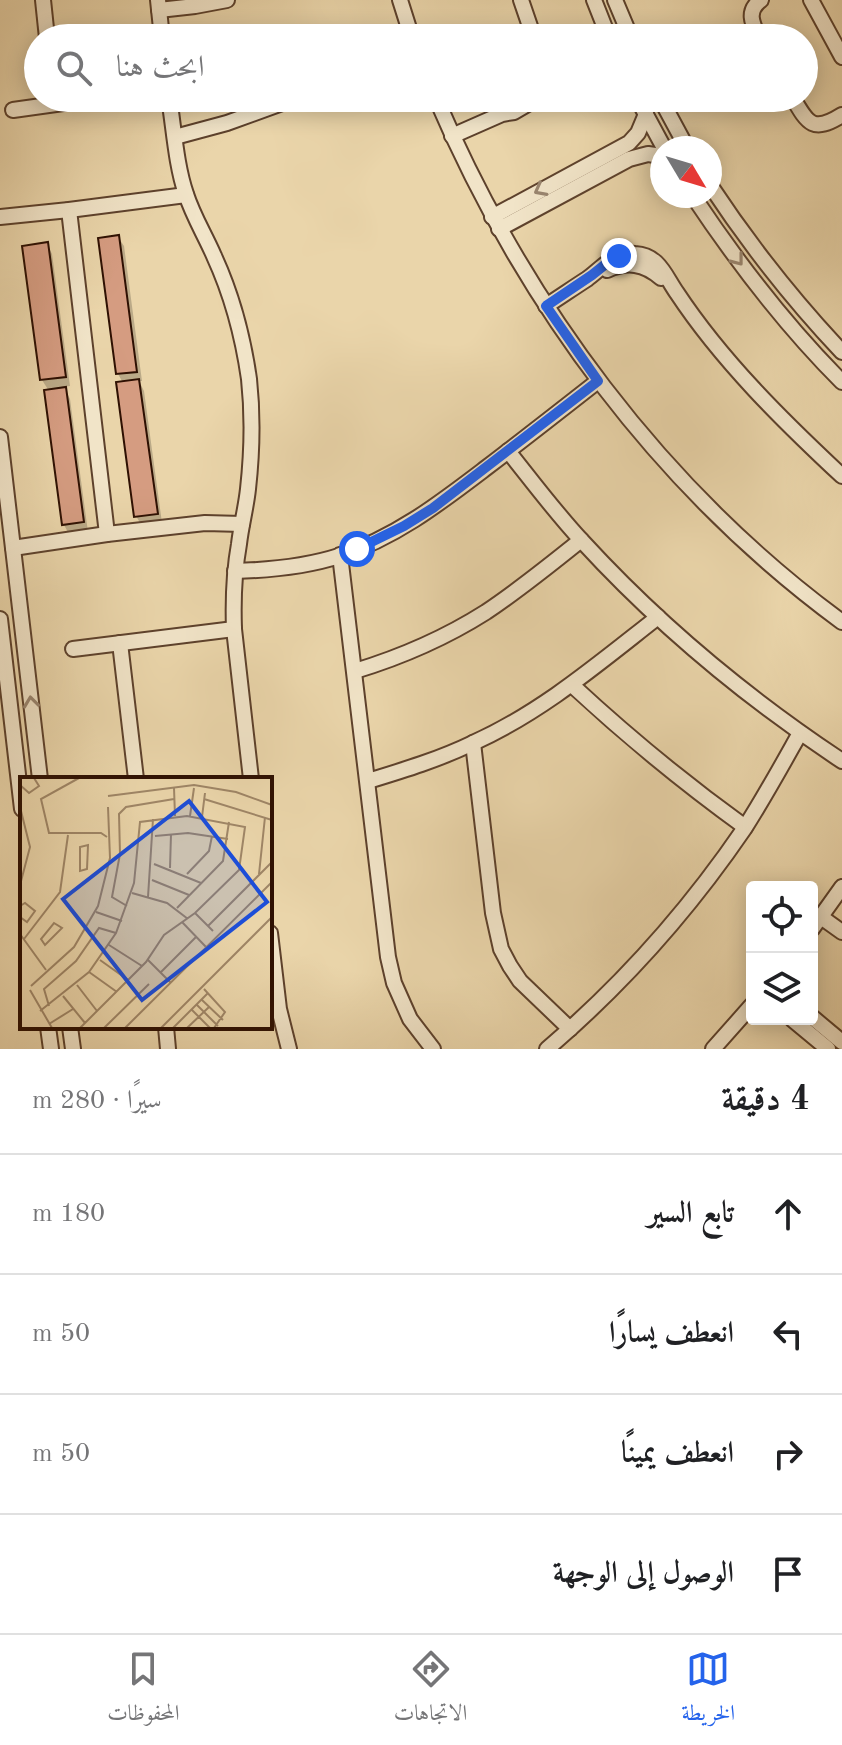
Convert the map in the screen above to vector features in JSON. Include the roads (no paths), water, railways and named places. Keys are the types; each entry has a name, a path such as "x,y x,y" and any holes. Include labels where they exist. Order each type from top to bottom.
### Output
{"street":[{"path":"43,0 46,24"},
{"path":"159,5 195,6 227,0"},
{"path":"400,0 408,24"},
{"path":"521,0 530,24"},
{"path":"594,0 603,24"},
{"path":"615,0 625,24"},
{"path":"752,24 755,5 761,0"},
{"path":"811,0 838,40 842,57"},
{"path":"13,110 24,108"},
{"path":"171,112 186,195 224,280 245,355 252,419 252,456 235,571 233,610 251,777"},
{"path":"175,137 257,112"},
{"path":"442,112 495,223 546,306 598,381 696,496 755,551 842,622"},
{"path":"452,136 505,112"},
{"path":"502,114 514,112"},
{"path":"668,112 681,136"},
{"path":"801,112 815,125 828,124 842,115"},
{"path":"495,223 578,178 629,143 638,133 646,114"},
{"path":"646,114 658,136"},
{"path":"578,178 650,154"},
{"path":"0,217 186,195"},
{"path":"722,204 785,287 842,352"},
{"path":"701,208 767,297 842,382"},
{"path":"69,210 107,534"},
{"path":"546,306 619,256 642,255 656,262 715,343 801,438 842,476"},
{"path":"235,571 291,567 340,555 373,542 433,508 598,381"},
{"path":"0,437 40,777"},
{"path":"508,451 581,540 658,617 727,678 842,761"},
{"path":"13,548 205,523 242,524"},
{"path":"355,671 410,652 461,627 508,597 581,540"},
{"path":"340,555 388,957 394,983 410,1019 433,1049"},
{"path":"368,781 422,764 518,720 572,685 658,617"},
{"path":"0,619 20,785"},
{"path":"73,649 234,629"},
{"path":"120,643 136,777"},
{"path":"572,685 650,755 745,827"},
{"path":"547,1049 655,944 714,871 745,827 800,733"},
{"path":"473,743 493,913 501,949 520,981 570,1029"},
{"path":"818,922 842,887"},
{"path":"818,923 842,932"},
{"path":"272,950 279,1009 289,1049"},
{"path":"713,1049 746,1012"},
{"path":"818,1022 842,1042"},
{"path":"799,1025 828,1049"},
{"path":"48,1029 51,1049"},
{"path":"70,1029 73,1049"},
{"path":"166,1029 168,1049"}]}
